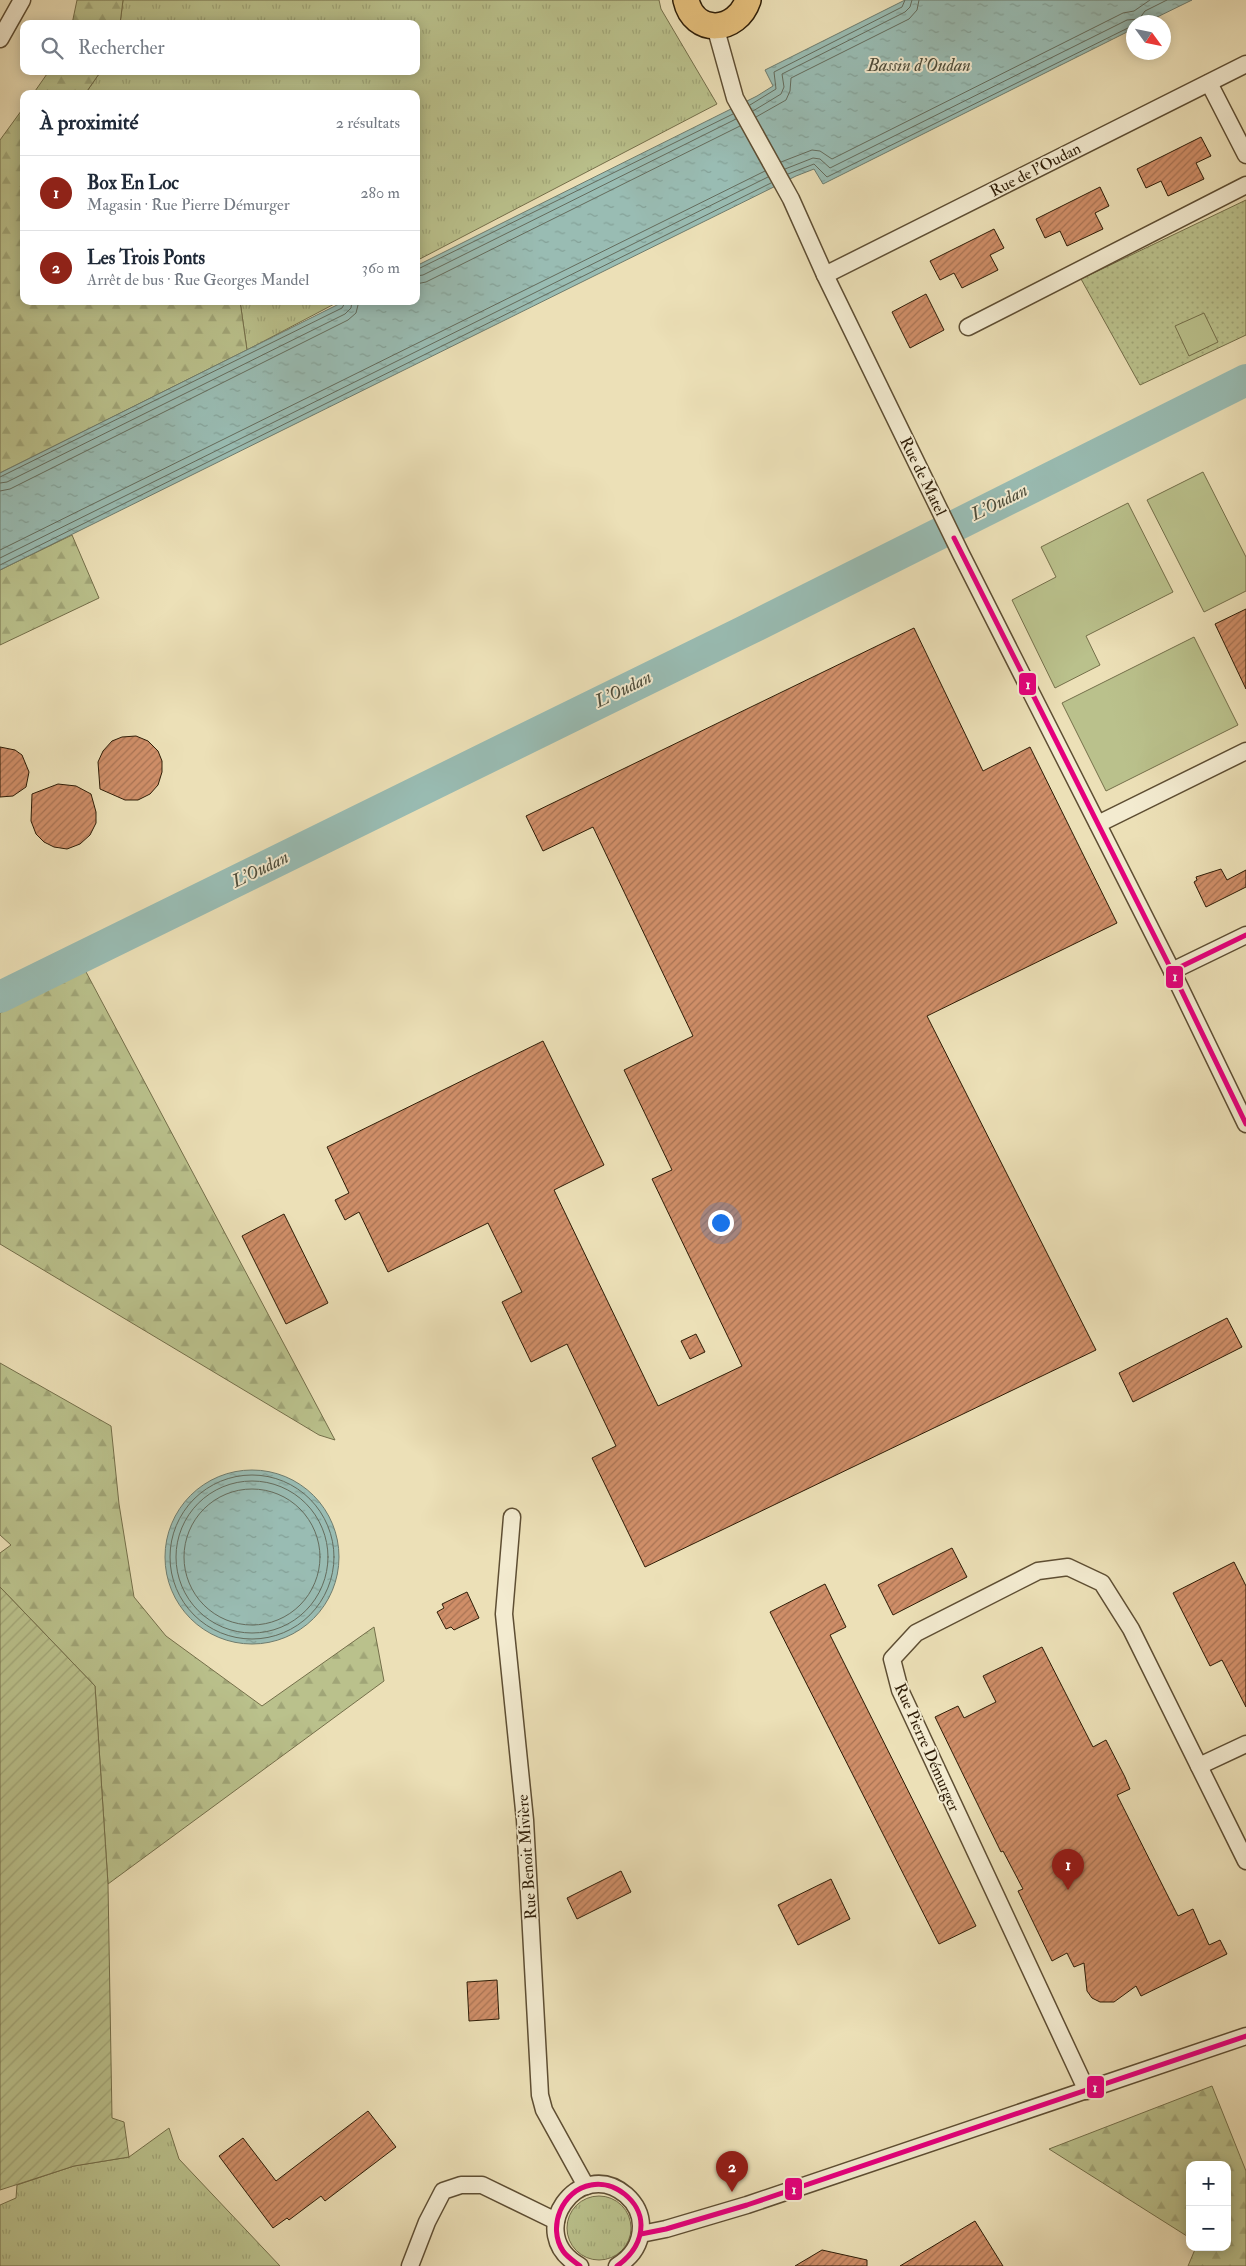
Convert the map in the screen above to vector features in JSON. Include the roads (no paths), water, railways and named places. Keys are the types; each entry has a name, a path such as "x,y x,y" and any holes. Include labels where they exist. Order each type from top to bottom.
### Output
{"main road":[{"path":"686,0 688,10 699,22 715,26 730,24 742,15 748,0"}],"street":[{"path":"0,38 22,0"},
{"name":"Rue de Matel","path":"715,26 735,98 791,199 825,275 954,538 1172,971 1246,1124"},
{"name":"Rue de l'Oudan","path":"825,275 1246,64"},
{"path":"1208,83 1246,155"},
{"path":"968,328 1246,186"},
{"path":"1098,824 1246,751"},
{"path":"1172,971 1246,935"},
{"name":"Rue Benoit Mivière","path":"512,1517 504,1614 525,1820 540,2094 544,2110 586,2186"},
{"name":"Rue Pierre Démurger","path":"1087,2091 900,1690 892,1658 916,1633 1038,1571 1068,1567 1102,1584 1131,1629 1246,1861"},
{"path":"1200,1766 1246,1744"},
{"path":"641,2234 666,2229 747,2205 1246,2036"},
{"path":"410,2266 427,2222 444,2191 461,2185 482,2185 556,2221"},
{"path":"580,2266 571,2261 562,2250 556,2236 556,2221 566,2200 586,2186 610,2186 622,2191 631,2200 639,2216 641,2234 636,2248 626,2260 617,2266"}],"water":[{"name":"Bassin d'Oudan","path":"905,0 1192,0 1161,15 1126,15 1126,32 823,184 814,169 796,176 0,570 0,473 337,305 420,305 420,264 757,96 773,86 765,70"},
{"path":"243,1470 261,1470 293,1480 314,1495 329,1516 339,1548 339,1566 329,1598 314,1619 293,1634 277,1640 261,1644 243,1644 211,1634 190,1619 175,1598 169,1582 165,1566 165,1548 175,1516 190,1495 211,1480 227,1474"}],"waterway":[{"name":"L'Oudan","path":"0,997 745,631 1246,380"}],"place":[{"name":"Box En Loc","path":"1068,1890"},
{"name":"Les Trois Ponts","path":"732,2192"}]}
